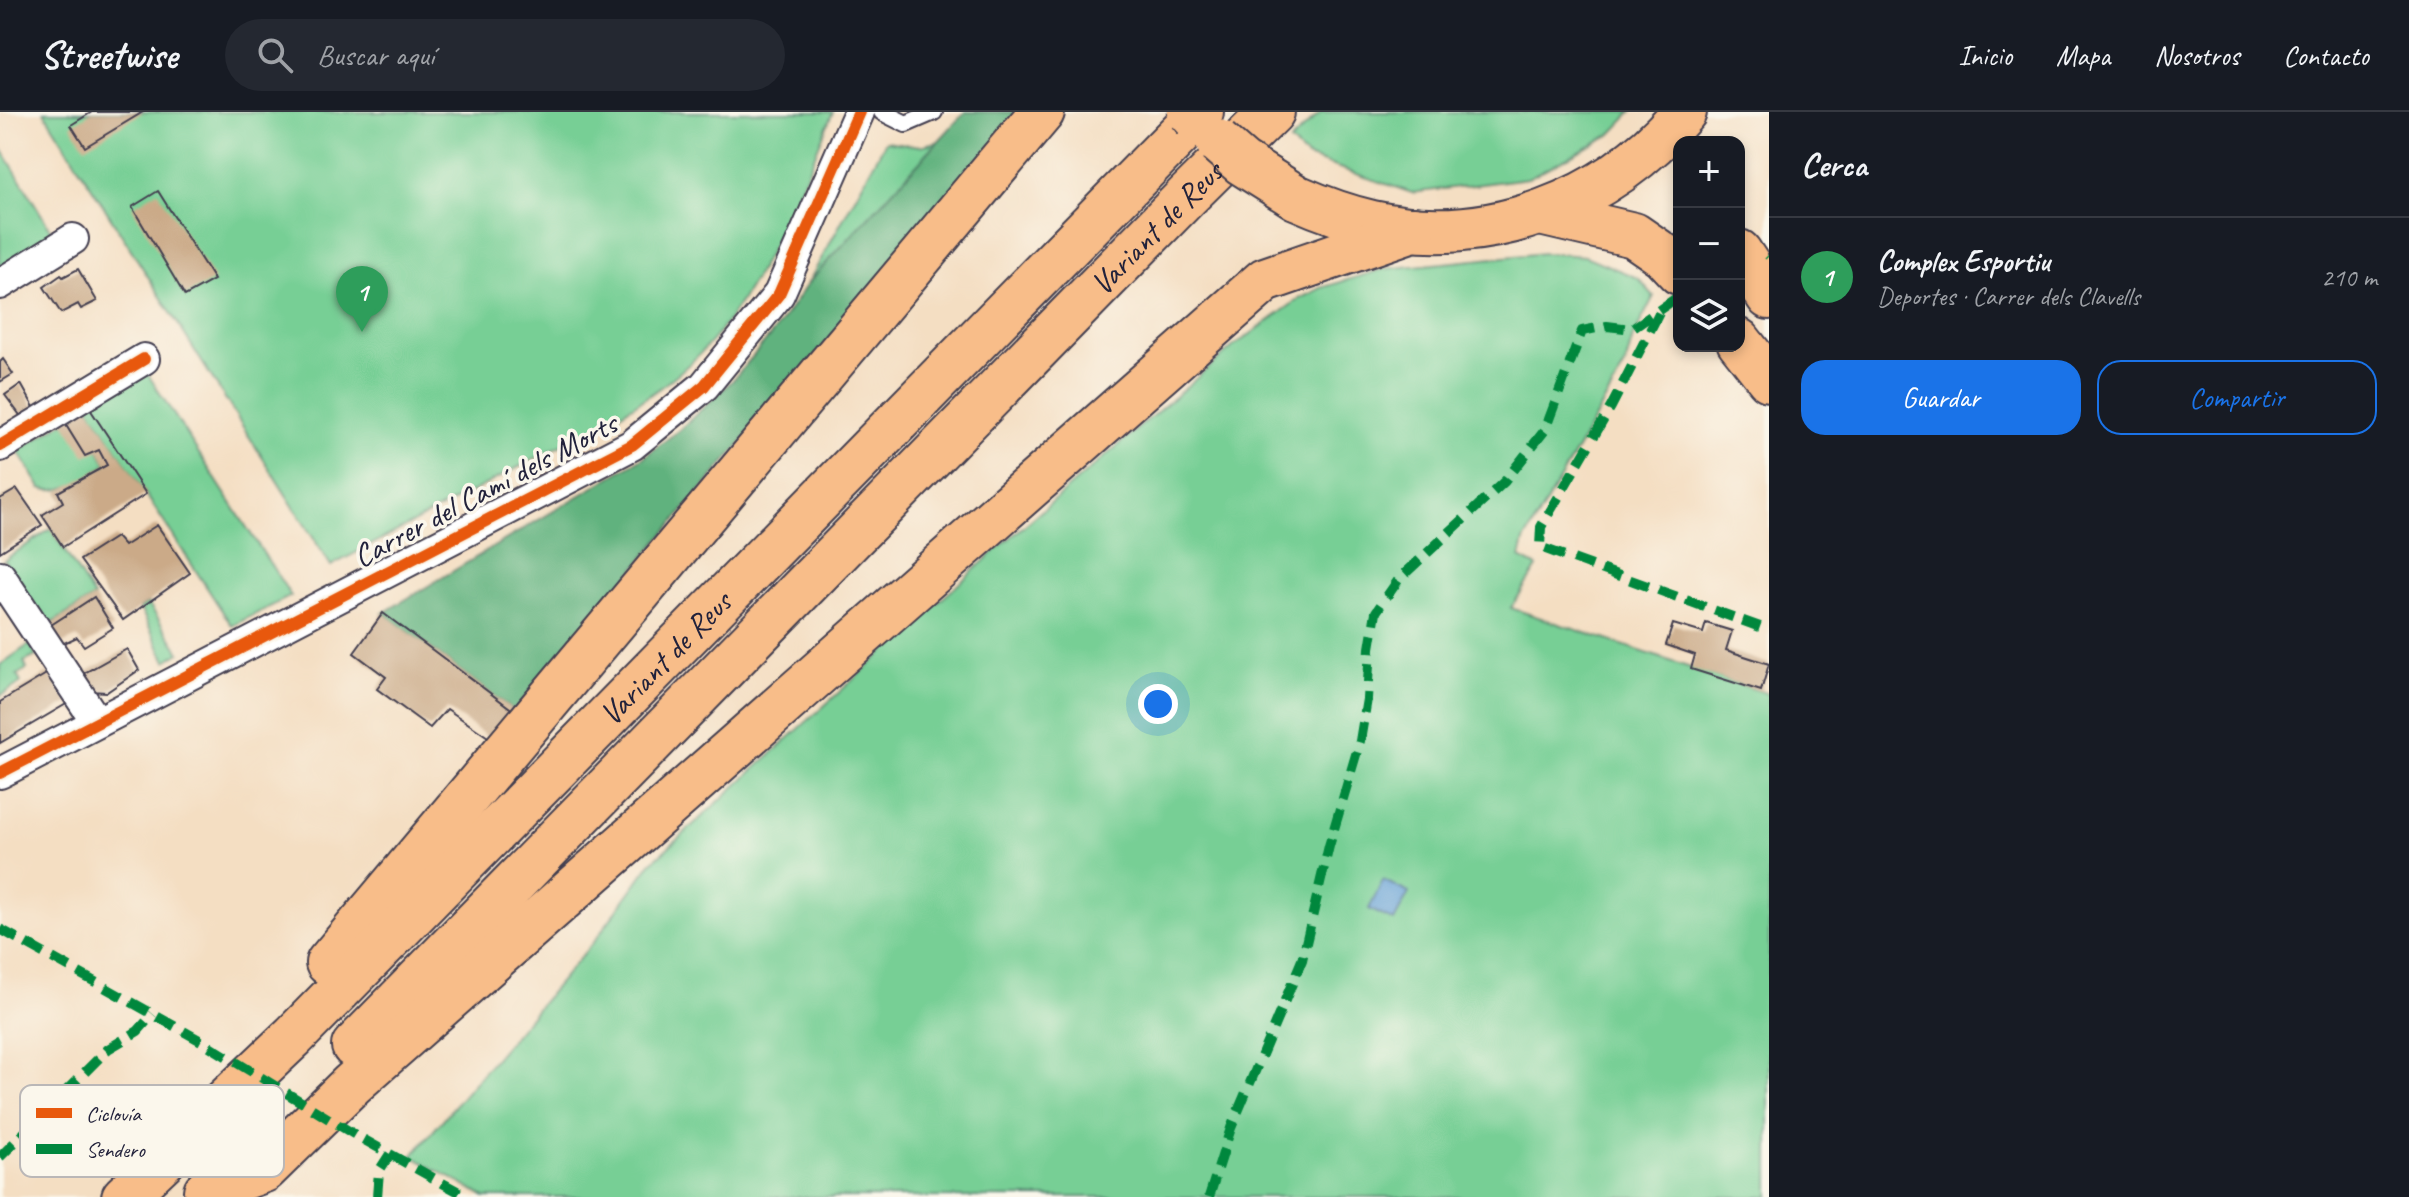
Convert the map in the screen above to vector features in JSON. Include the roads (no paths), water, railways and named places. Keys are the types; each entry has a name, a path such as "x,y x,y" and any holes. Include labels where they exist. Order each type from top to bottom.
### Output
{"main road":[{"path":"214,1085 279,1021 1042,112"},
{"path":"1190,112 1242,163 1296,197 1347,217 1413,229 1478,227 1540,213 1588,193 1631,165 1667,133 1684,112"},
{"name":"Variant de Reus","path":"243,1085 1201,112"},
{"name":"Variant de Reus","path":"284,1115 1174,208 1272,112"},
{"path":"1700,112 1703,136"},
{"path":"1540,213 1634,235 1673,266"},
{"path":"284,1150 352,1084 1265,280 1413,229"},
{"path":"1745,261 1769,297"},
{"path":"1745,349 1769,379"},
{"name":"Variant de Reus","path":"124,1197 146,1177"},
{"name":"Variant de Reus","path":"203,1194 221,1177"},
{"path":"203,1194 246,1177"}],"street":[{"name":"Carrer del Camí dels Morts","path":"0,773 632,445 704,386 779,294 859,112"},
{"path":"0,284 73,239"},
{"path":"0,446 144,359"},
{"path":"0,576 97,722"}],"lane":[{"path":"882,112 906,124 934,112"}],"water":[{"path":"1383,880 1409,893 1394,921 1369,909"}],"place":[{"name":"Complex Esportiu","path":"362,332"}]}
